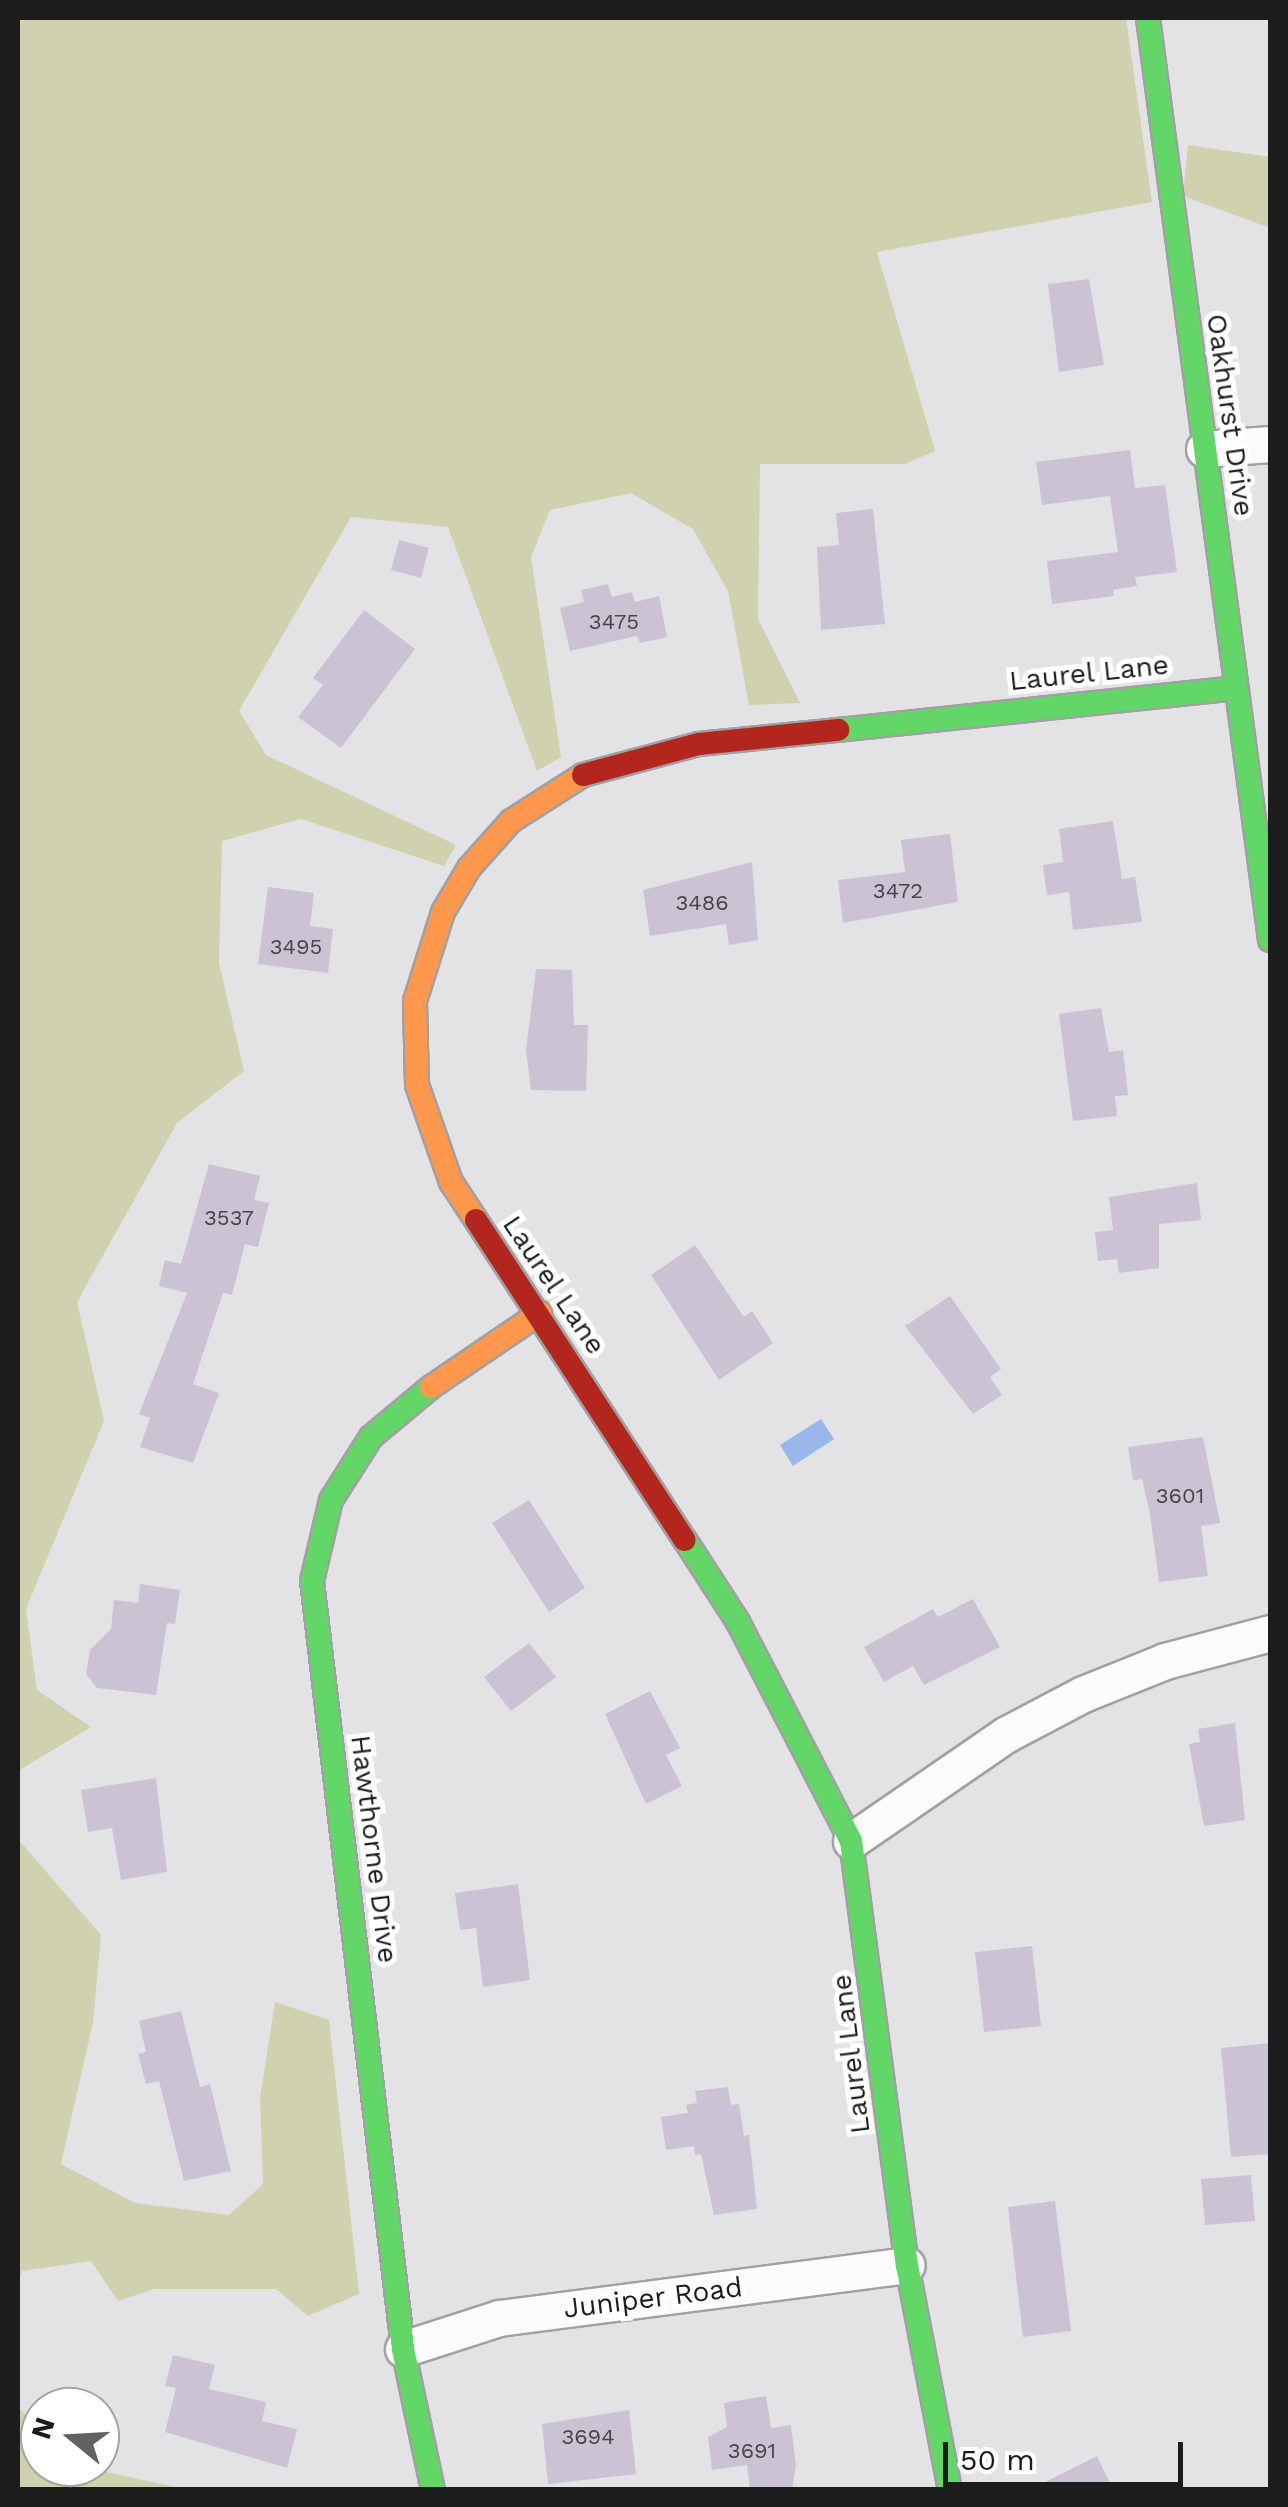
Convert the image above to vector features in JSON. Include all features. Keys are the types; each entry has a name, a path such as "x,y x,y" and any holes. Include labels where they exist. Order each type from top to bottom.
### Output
{"street":[{"name":"Oakhurst Drive","path":"1148,18 1270,940"},
{"path":"1204,448 1270,444"},
{"name":"Laurel Lane","path":"950,2490 907,2266 851,1841 738,1622 540,1313 478,1226 430,1137 412,1032 424,960 442,912 469,868 511,822 580,776 629,758 698,744 1236,688"},
{"name":"Hawthorne Drive","path":"433,2490 403,2350 312,1581 331,1500 371,1437 401,1408 540,1313"},
{"path":"851,1841 1005,1735 1084,1694 1165,1661 1270,1633"},
{"name":"Juniper Road","path":"403,2350 499,2318 907,2266"}],"green space":[{"path":"18,18 1126,18 1152,202 877,252 935,451 905,464 760,464 758,619 800,703 749,705 728,591 693,529 631,493 550,510 531,557 561,757 537,771 448,527 351,517 239,711 266,755 456,845 444,866 301,819 222,841 219,963 244,1071 177,1123 77,1302 104,1421 26,1609 37,1690 91,1727 18,1771"},
{"path":"1188,145 1270,157 1270,228 1183,196"},
{"path":"18,1839 101,1935 93,2022 61,2164 135,2203 229,2215 263,2184 260,2098 275,2002 329,2020 359,2294 308,2316 276,2289 154,2289 118,2301 91,2261 22,2271 18,2285"},
{"path":"18,2407 20,2487 120,2487 120,2475 185,2489 18,2489"}],"water":[{"path":"821,1419 834,1439 793,1466 780,1445"}],"building":[{"path":"1089,279 1104,365 1059,372 1048,284"},
{"path":"1130,450 1135,488 1165,485 1177,572 1135,577 1137,586 1113,590 1114,596 1052,604 1047,561 1118,552 1110,496 1042,505 1036,462"},
{"path":"873,509 885,624 821,630 817,547 839,545 836,513"},
{"path":"399,540 429,548 421,578 391,570"},
{"path":"608,584 612,597 632,592 635,602 659,596 667,637 640,643 637,636 570,651 560,608 584,602 581,590"},
{"path":"364,610 415,649 341,748 298,717 323,685 313,678"},
{"path":"1113,821 1122,879 1135,877 1142,922 1073,930 1069,892 1047,895 1043,865 1063,862 1059,829"},
{"path":"950,834 958,902 843,923 838,880 905,872 901,840"},
{"path":"752,862 758,940 729,945 726,924 650,936 643,890"},
{"path":"268,887 314,893 310,926 333,929 328,973 258,964"},
{"path":"536,969 572,970 574,1025 588,1025 586,1091 531,1090 526,1050"},
{"path":"1101,1008 1109,1052 1123,1050 1128,1095 1115,1096 1117,1116 1073,1121 1059,1014"},
{"path":"209,1164 260,1176 254,1200 269,1203 258,1247 245,1244 232,1295 223,1293 193,1384 219,1393 193,1463 140,1447 150,1418 139,1414 187,1293 159,1286 165,1260 181,1264"},
{"path":"1197,1183 1201,1220 1159,1224 1159,1268 1119,1273 1117,1259 1098,1261 1095,1232 1113,1230 1109,1197"},
{"path":"695,1245 744,1317 752,1311 773,1343 719,1380 651,1275"},
{"path":"950,1296 1001,1369 990,1377 1002,1395 973,1414 905,1326"},
{"path":"1203,1437 1220,1523 1201,1526 1208,1576 1159,1582 1142,1479 1133,1480 1128,1447"},
{"path":"529,1500 585,1588 549,1612 492,1523"},
{"path":"140,1584 180,1590 175,1624 167,1623 156,1695 97,1688 86,1674 90,1650 111,1629 114,1600 138,1603"},
{"path":"973,1599 1000,1647 924,1685 913,1666 884,1682 864,1647 933,1609 938,1617"},
{"path":"529,1643 556,1677 511,1711 484,1677"},
{"path":"650,1691 680,1748 666,1755 682,1786 646,1804 605,1714"},
{"path":"1235,1723 1245,1820 1204,1826 1189,1744 1200,1742 1198,1729"},
{"path":"156,1778 167,1872 121,1880 112,1828 88,1832 81,1790"},
{"path":"518,1884 530,1980 483,1987 476,1928 460,1930 455,1893"},
{"path":"1032,1946 1041,2026 984,2032 975,1952"},
{"path":"181,2011 200,2087 210,2084 231,2171 184,2181 159,2081 146,2084 138,2054 146,2052 139,2021"},
{"path":"1270,2043 1270,2154 1231,2157 1221,2048"},
{"path":"728,2087 731,2105 739,2104 744,2136 749,2135 757,2209 714,2215 701,2154 695,2155 694,2146 666,2150 661,2117 688,2113 686,2105 697,2103 695,2091"},
{"path":"1251,2175 1255,2221 1205,2225 1201,2179"},
{"path":"1055,2201 1071,2331 1023,2337 1008,2207"},
{"path":"173,2355 215,2365 209,2389 266,2402 262,2421 297,2429 287,2468 165,2432 176,2388 165,2386"},
{"path":"766,2396 771,2428 791,2425 796,2465 792,2490 750,2490 747,2465 712,2470 708,2437 727,2427 724,2403"},
{"path":"629,2410 636,2474 548,2484 542,2424"},
{"path":"1097,2456 1113,2490 1029,2490"}],"traffic: fast":[{"path":"1148,18 1270,940"},
{"path":"838,730 1236,688"},
{"path":"431,1387 371,1437 331,1500 312,1581 403,2349 433,2490"},
{"path":"685,1540 738,1622 851,1841 907,2265 950,2490"}],"traffic: slow":[{"path":"476,1220 451,1182 417,1085 415,1001 443,912 469,868 511,821 583,775"},
{"path":"431,1387 540,1313"}],"traffic: jam":[{"path":"583,775 699,744 838,730"},
{"path":"476,1220 685,1540"}]}
